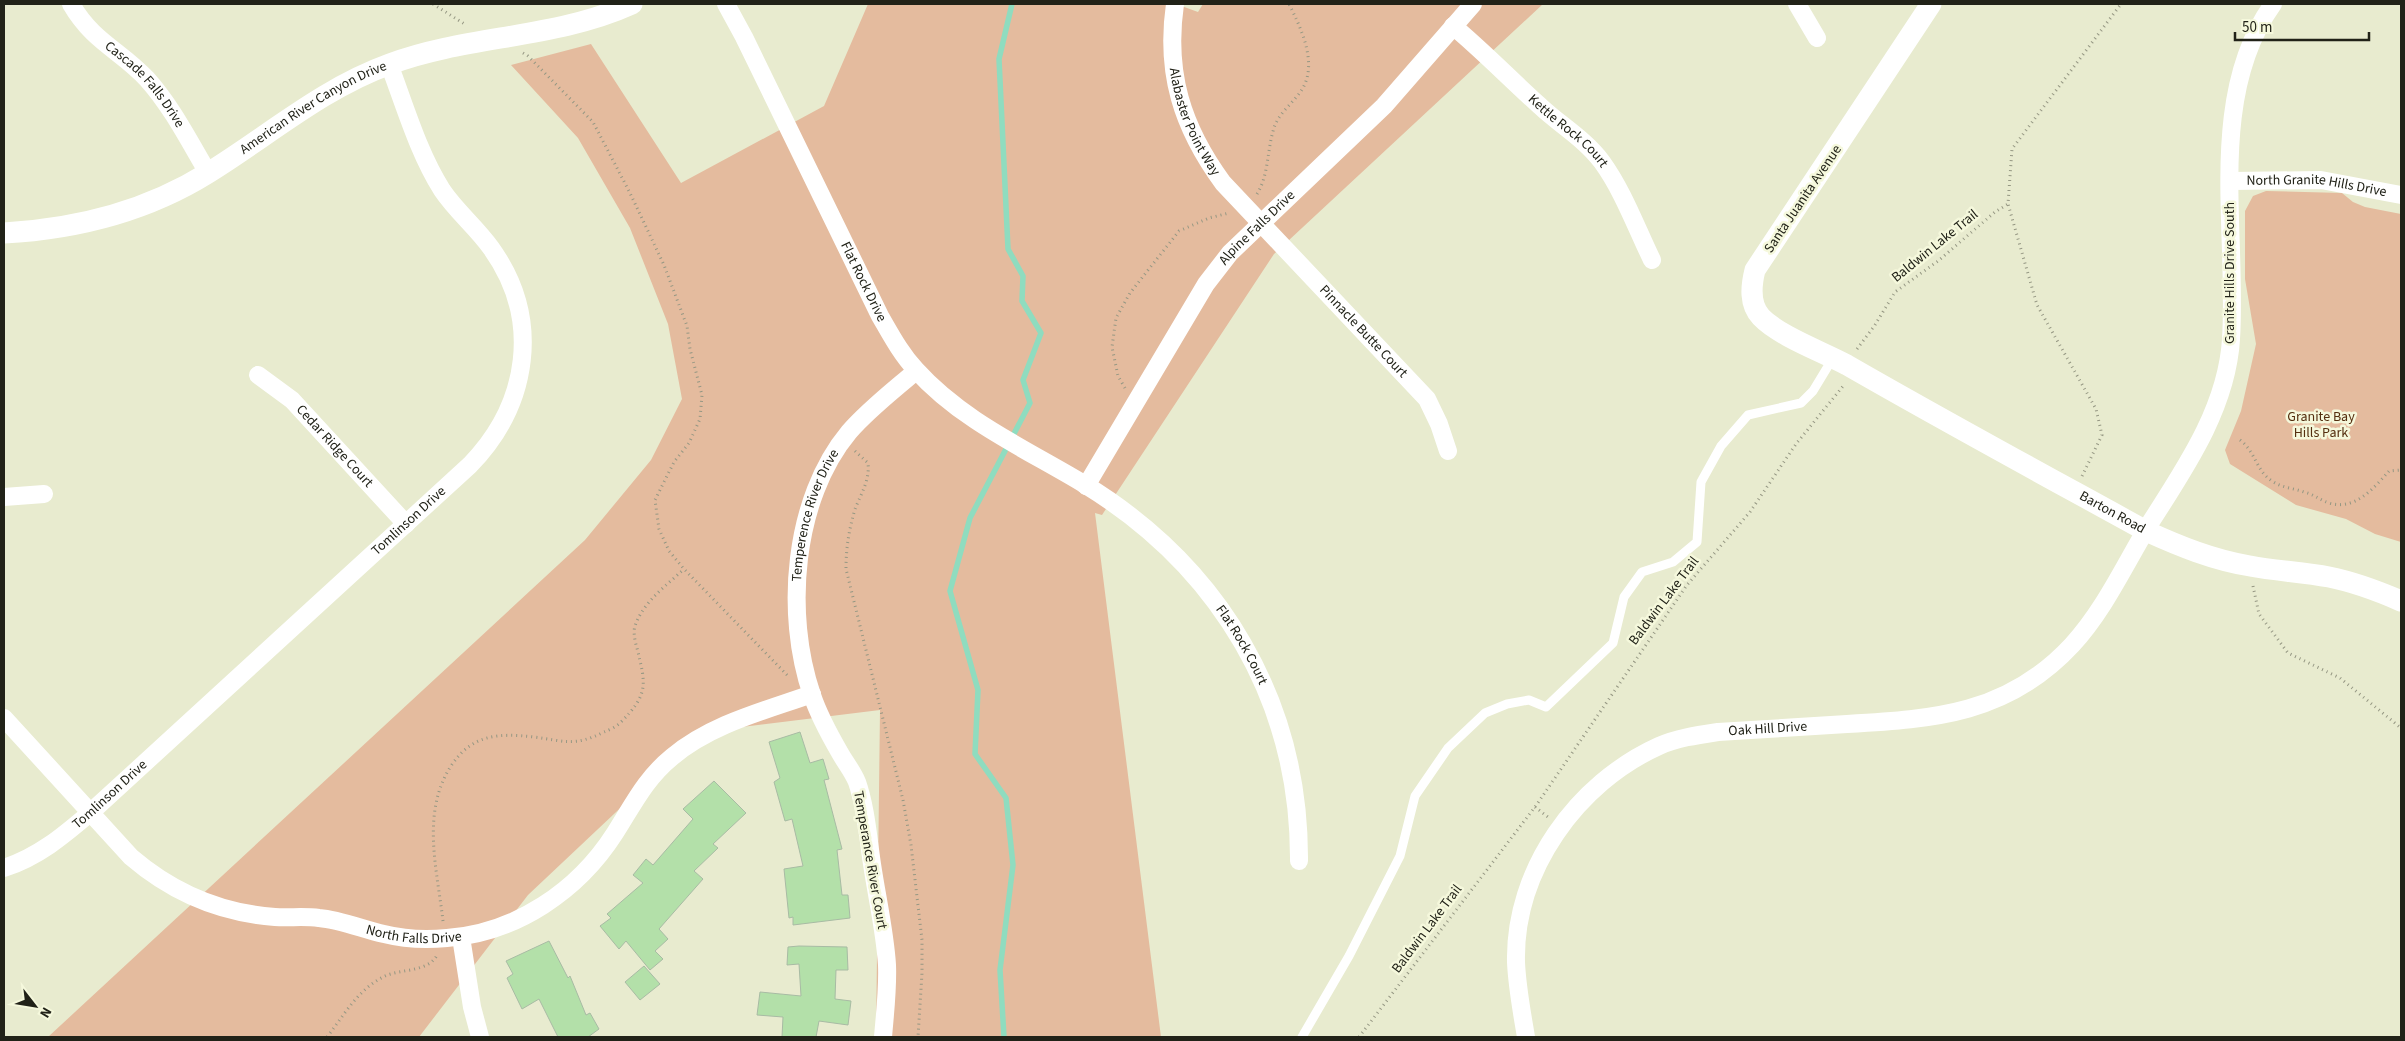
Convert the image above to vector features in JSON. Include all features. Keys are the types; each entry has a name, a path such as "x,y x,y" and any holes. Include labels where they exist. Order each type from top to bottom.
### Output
{"street":[{"name":"Cascade Falls Drive","path":"71,4 96,38 145,77 156,90 208,173"},
{"name":"American River Canyon Drive","path":"4,233 35,231 78,224 120,213 161,198 208,173 328,93 389,64 430,50 545,32 586,21 632,4"},
{"name":"Flat Rock Drive","path":"726,4 744,37 880,316 900,350 916,370 956,407 998,435 1086,486"},
{"name":"Alabaster Point Way","path":"1175,4 1172,52 1180,104 1191,132 1208,162 1223,183 1260,223"},
{"name":"Alpine Falls Drive","path":"1086,486 1206,284 1230,253 1384,106 1473,4"},
{"path":"1797,4 1817,38"},
{"name":"Santa Juanita Avenue","path":"1840,361 1772,326 1761,316 1752,295 1755,270 1931,4"},
{"name":"Granite Hills Drive South","path":"2146,531 2192,457 2225,384 2231,339 2233,108 2244,58 2273,4"},
{"name":"Kettle Rock Court","path":"1453,26 1491,58 1540,106 1582,140 1601,161 1615,182 1652,260"},
{"name":"Tomlinson Drive","path":"4,868 39,852 63,836 90,812 470,465 492,440 510,410 520,377 523,344 519,310 508,277 491,248 459,213 442,190 428,166 389,64"},
{"name":"North Granite Hills Drive","path":"2231,181 2321,180 2401,195"},
{"name":"Pinnacle Butte Court","path":"1260,223 1427,399 1439,424 1448,452"},
{"name":"Barton Road","path":"1840,361 1934,416 2146,531 2209,556 2249,566 2358,584 2401,601"},
{"name":"Temperence River Drive","path":"812,694 804,665 798,611 799,557 809,506 832,456 843,441 867,413 916,370"},
{"name":"Cedar Ridge Court","path":"258,375 292,400 406,524"},
{"name":"Flat Rock Court","path":"1086,486 1160,541 1184,563 1217,602 1241,637 1264,681 1277,714 1290,762 1297,804 1299,861"},
{"path":"4,496 44,494"},
{"name":"Oak Hill Drive","path":"1526,1037 1516,961 1518,932 1524,902 1535,869 1551,840 1592,789 1637,757 1661,745 1690,736 1718,732 1928,719 1967,711 1998,699 2038,675 2071,646 2094,618 2146,531"},
{"name":"North Falls Drive","path":"4,718 131,858 180,892 212,905 249,914 340,921 386,934 415,938 453,937 494,929 522,918 548,903 575,882 596,860 650,779 672,757 698,738 726,724 812,694"},
{"name":"Temperance River Court","path":"812,694 822,722 856,781 864,814 887,964 883,1037"},
{"path":"453,937 480,1037"}],"lane":[{"path":"1302,1037 1348,956 1400,856 1415,796 1448,748 1485,713 1507,704 1529,700 1546,707 1614,643 1624,597 1642,572 1673,562 1697,542 1701,482 1721,446 1748,415 1801,403 1840,361"}],"path":[{"path":"433,4 468,26"},
{"path":"1135,403 1118,376 1112,347 1116,318 1130,293 1179,232 1209,218 1247,208 1264,182 1267,152 1275,125 1302,89 1308,66 1306,45 1289,4"},
{"path":"2072,491 2094,456 2102,435 2096,409 2037,304 2008,204 2012,149 2121,4"},
{"path":"494,40 528,56 593,122 651,238 688,326 690,349 702,395 700,419 689,443 674,462 655,500 659,529 669,551 787,676 812,694"},
{"name":"Baldwin Lake Trail","path":"1358,1037 1535,807 1687,585 1750,512 1796,444 1838,395 1844,386 1840,361 1895,292 1938,261 1995,212 2008,204"},
{"path":"2240,440 2250,448 2258,466 2271,481 2290,489 2304,491 2330,503 2358,501 2373,490 2389,471 2401,470"},
{"path":"843,441 868,463 866,481 848,533 846,568 903,800 911,845 922,940 918,1037"},
{"path":"2249,566 2259,614 2288,653 2340,678 2401,728"},
{"path":"327,1037 366,986 388,975 408,972 435,960 453,937 434,846 433,817 438,793 446,774 459,754 472,742 487,737 534,737 557,741 583,742 619,725 637,704 645,685 636,644 635,627 645,607 684,569"}],"green space":[{"path":"868,4 1176,4 1198,12 1203,4 1543,4 1274,254 1102,515 1095,513 1161,1037 876,1037 880,710 701,732 528,895 419,1037 48,1037 585,540 651,460 682,399 668,324 630,228 578,138 511,65 591,44 681,183 824,106"},
{"name":"Granite Bay Hills Park","path":"2266,191 2342,193 2353,202 2365,207 2401,214 2401,542 2375,534 2346,519 2296,505 2230,464 2225,450 2241,411 2256,344 2245,279 2245,211 2253,196"}],"building":[{"path":"800,732 810,763 823,759 829,779 824,780 842,849 837,850 842,895 848,895 850,918 793,925 793,917 789,918 784,869 803,866 792,819 785,821 774,782 780,778 769,742"},
{"path":"714,781 746,813 713,844 718,848 694,871 703,879 659,929 668,939 655,951 663,959 650,970 626,941 619,949 600,926 611,918 607,914 643,883 633,875 646,859 653,865 693,819 683,809"},
{"path":"549,941 568,978 570,976 586,1015 590,1013 599,1029 588,1037 558,1037 539,999 522,1009 507,978 513,974 506,961"},
{"path":"788,947 847,947 848,970 836,970 835,999 851,1001 848,1025 819,1021 816,1037 782,1037 783,1017 757,1015 760,992 801,996 799,964 787,965"},
{"path":"644,966 660,984 640,1000 625,982"}],"waterway":[{"path":"1004,1037 1000,970 1013,865 1006,798 975,754 978,690 950,591 970,518 1030,403 1023,380 1041,333 1022,301 1023,276 1008,249 999,59 1012,4"}]}
